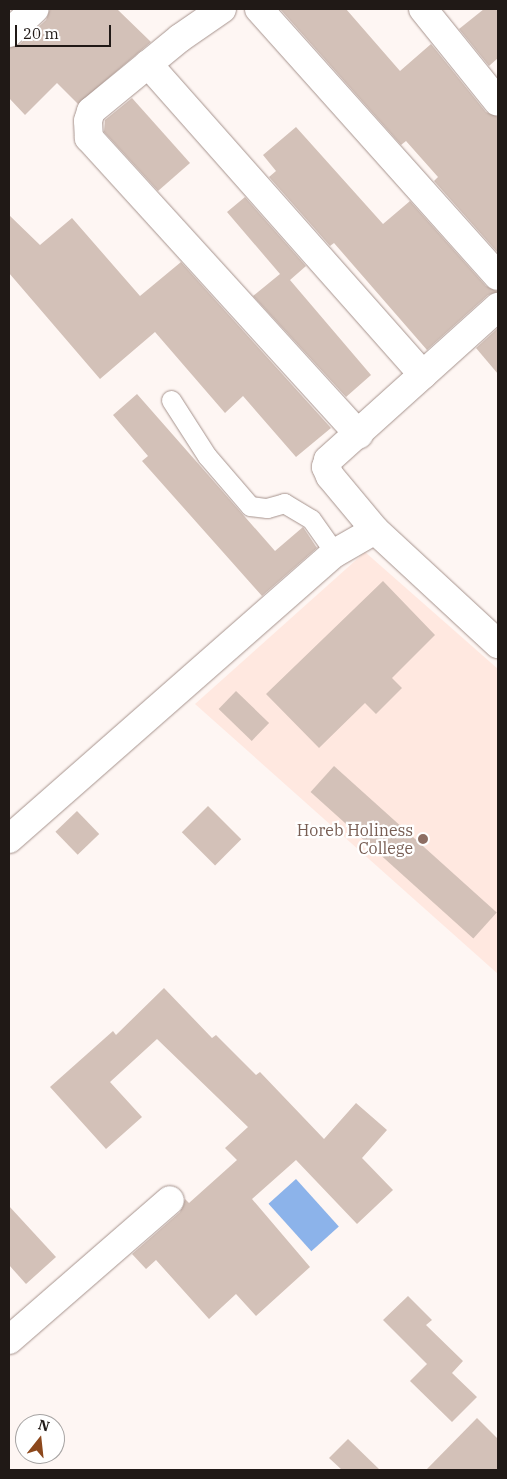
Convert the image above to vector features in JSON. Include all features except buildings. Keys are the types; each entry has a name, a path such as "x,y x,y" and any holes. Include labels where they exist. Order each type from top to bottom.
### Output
{"street":[{"path":"9,33 35,9"},
{"path":"222,9 148,64 92,111 88,121 89,138 358,435"},
{"path":"259,9 498,276"},
{"path":"423,9 498,102"},
{"path":"148,64 423,376"},
{"path":"498,307 328,460 326,467 375,530 498,644"},
{"path":"9,839 335,553 375,530"},
{"path":"9,1340 170,1200"}],"lane":[{"path":"171,400 207,456 250,506 267,508 284,503 311,519 335,553"}],"shaded area":[{"name":"Horeb Holiness College","path":"365,552 498,669 498,974 195,704"}],"water":[{"path":"296,1179 339,1227 311,1251 269,1204"}],"place":[{"name":"Horeb Holiness College","path":"423,839"}]}
